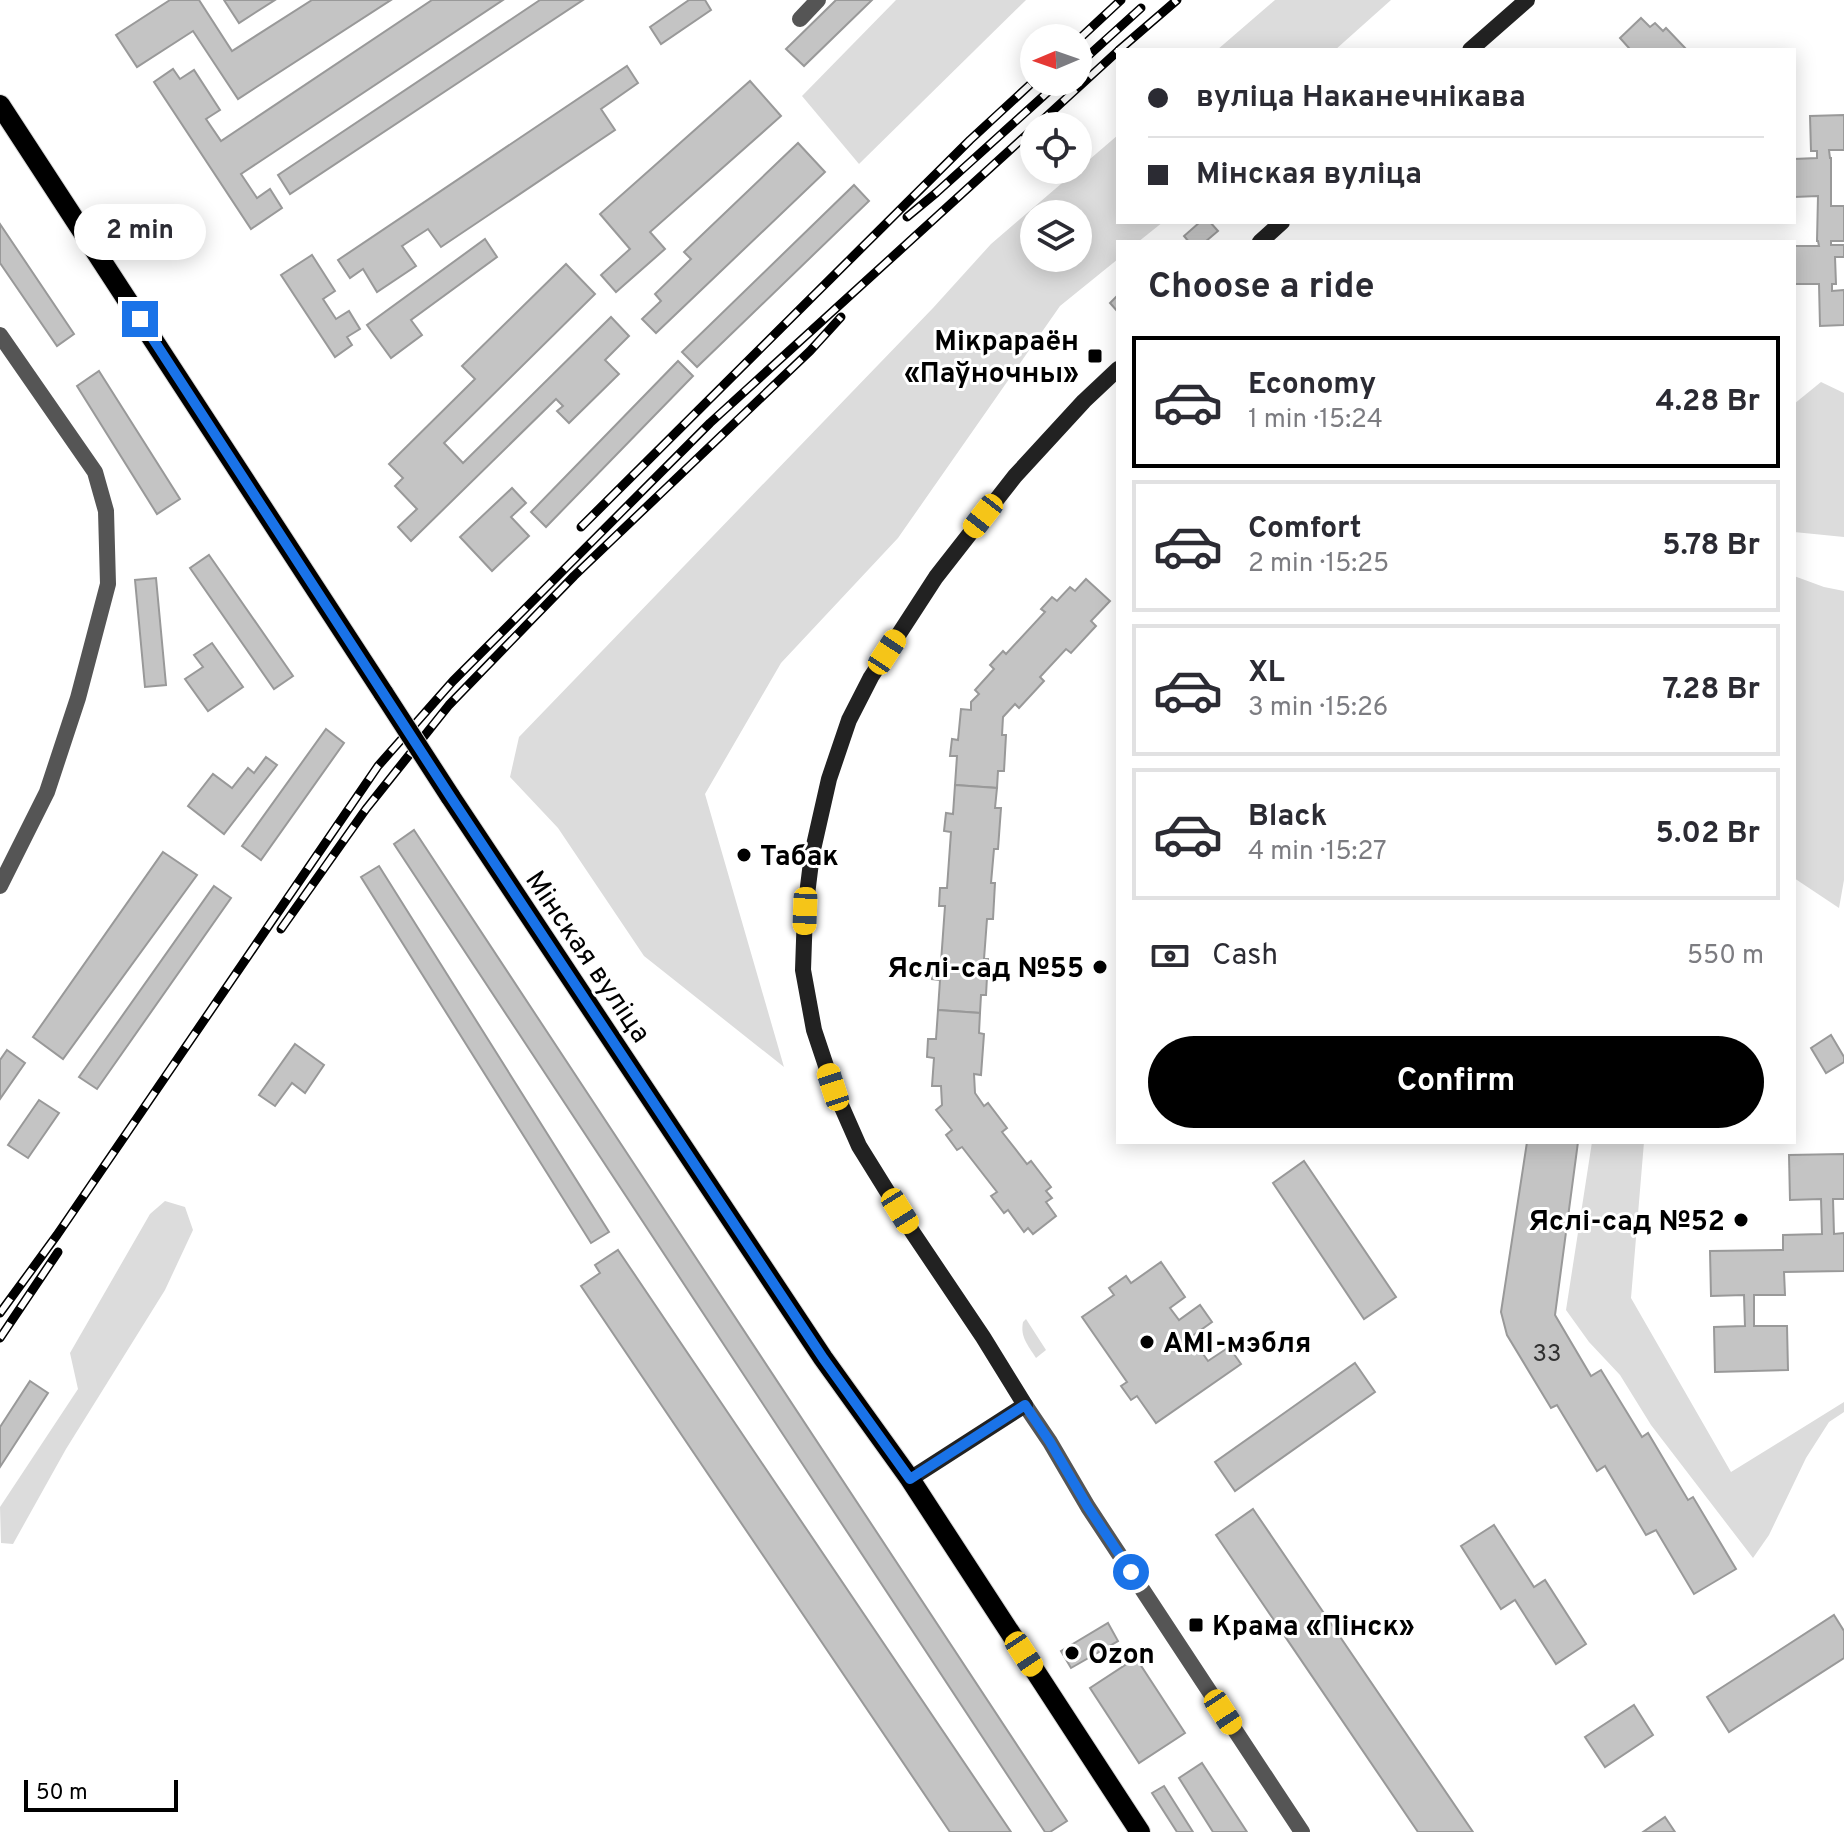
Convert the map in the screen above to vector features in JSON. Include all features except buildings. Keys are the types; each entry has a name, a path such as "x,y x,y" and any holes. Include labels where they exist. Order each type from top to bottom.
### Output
{"main road":[{"path":"1472,48 1527,0"},
{"name":"Мінская вуліца","path":"0,105 450,796 823,1358 910,1479 1140,1832"},
{"path":"1262,240 1280,224"},
{"path":"910,1479 1025,1405 859,1146 833,1087 814,1030 803,970 805,911 812,854 829,779 849,720 871,677 936,577 1015,476 1116,371"}],"street":[{"path":"800,19 818,0"},
{"path":"0,335 95,472 106,511 108,584 78,698 47,792 0,886"},
{"path":"1025,1405 1088,1507 1302,1832"}],"shaded area":[{"path":"896,0 1026,0 859,164 802,96"},
{"path":"1275,0 1391,0 1337,48 1219,48"},
{"path":"1116,137 1116,224 1160,224 1140,240 1116,240 1116,261 1060,306 898,538 781,663 705,794 784,1067 644,956 558,828 510,777 519,737 991,244 1020,219 1020,272 1092,272 1092,200 1042,200 1061,184 1092,184 1092,157"},
{"path":"1821,382 1844,393 1844,537 1796,532 1796,402"},
{"path":"1796,577 1844,591 1844,880 1839,908 1796,879"},
{"path":"1592,1144 1644,1144 1631,1298 1731,1472 1844,1402 1844,1412 1829,1422 1806,1458 1769,1535 1753,1558 1651,1425 1620,1375 1589,1342 1566,1310"},
{"path":"165,1201 185,1207 193,1230 165,1290 66,1449 13,1544 1,1543 0,1507 78,1389 70,1353 150,1214"},
{"path":"1026,1319 1046,1350 1036,1358 1024,1337 1022,1327"}],"railway":[{"path":"1092,27 1121,0"},
{"path":"1121,48 1177,0"},
{"path":"1092,52 1141,8"},
{"path":"1051,112 1116,53"},
{"path":"581,527 1020,94"},
{"path":"907,217 1043,96"},
{"path":"0,1313 57,1235 378,766 453,681 710,423 1020,141"},
{"path":"281,929 366,809 449,705 574,576 810,351 841,317"},
{"path":"0,1338 58,1252"}],"place":[{"name":"Мікрараён «Паўночны»","path":"1095,356"},
{"name":"Табак","path":"744,855"},
{"name":"Яслі-сад №55","path":"1100,967"},
{"name":"Яслі-сад №52","path":"1741,1220"},
{"name":"AMI-мэбля","path":"1147,1342"},
{"name":"Крама «Пінск»","path":"1196,1625"},
{"name":"Ozon","path":"1072,1653"}],"route":[{"path":"140,319 450,796 823,1358 910,1479 1025,1405 1131,1572"}]}
